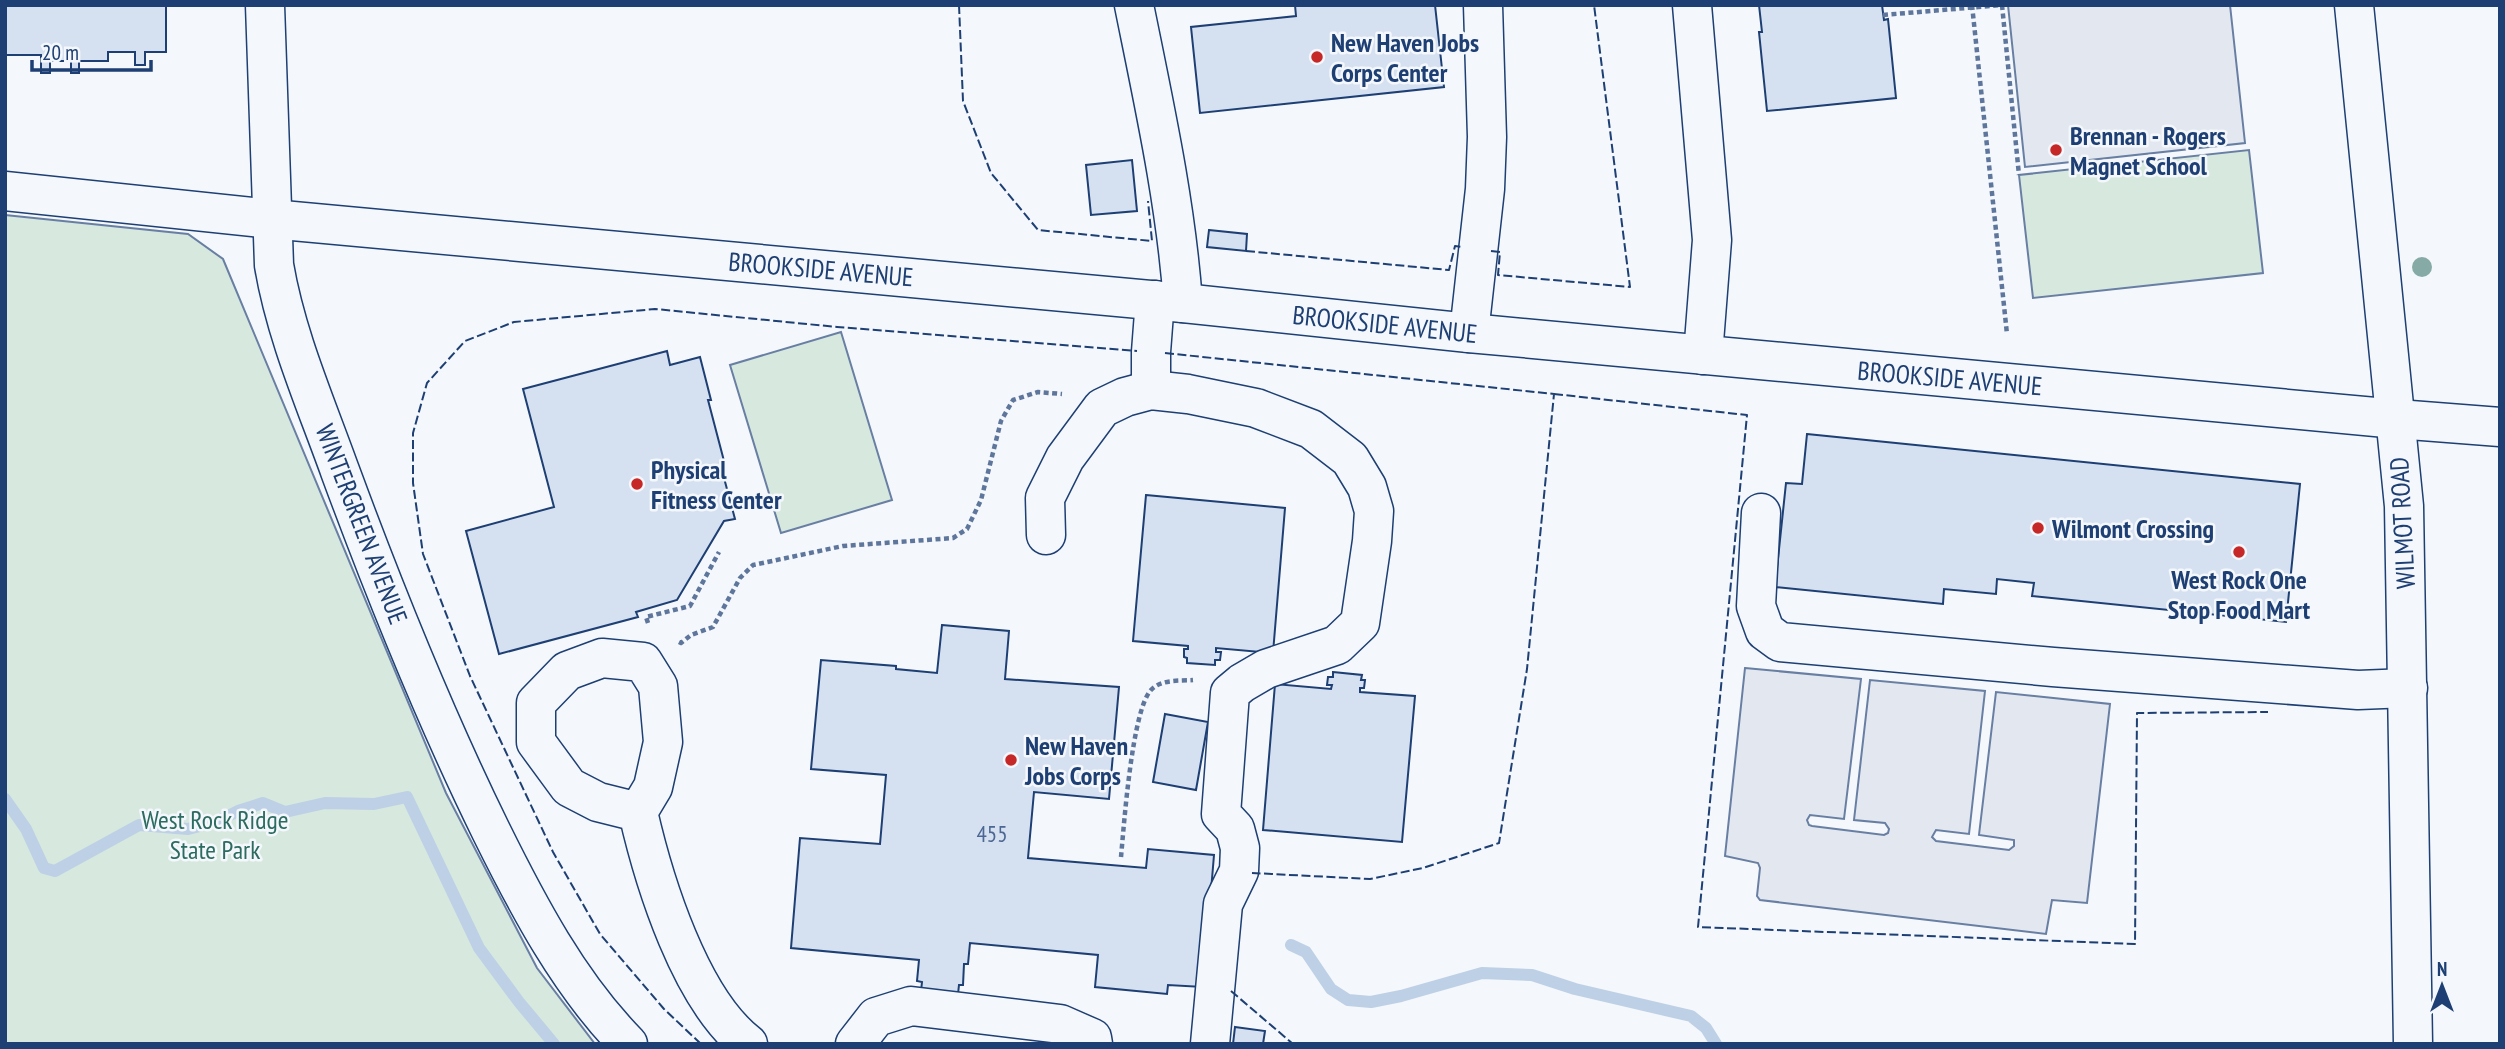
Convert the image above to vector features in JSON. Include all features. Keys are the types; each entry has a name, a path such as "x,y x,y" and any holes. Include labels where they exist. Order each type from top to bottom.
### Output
{"street":[{"name":"WINTERGREEN AVENUE","path":"265,5 274,265 278,291 299,358 371,555 468,785 523,896 583,991 628,1044"},
{"path":"1469,333 1485,189 1487,137 1483,5"},
{"path":"1692,5 1712,240 1703,355"},
{"name":"WILMOT ROAD","path":"2354,5 2404,506 2413,1044"},
{"path":"1135,6 1180,255 1169,302 1151,352 1152,390"},
{"path":"5,191 271,219"},
{"name":"BROOKSIDE AVENUE","path":"271,219 1169,302 1703,355 2500,427"},
{"path":"1046,534 1045,498 1065,457 1102,408 1125,397 1152,390 1188,394 1256,408 1311,429 1350,460 1367,487 1374,512 1360,623 1337,645 1266,669 1242,682 1230,693 1221,814 1235,829 1240,848 1239,872 1223,904 1210,1044"},
{"path":"1761,513 1756,606 1765,631 1780,642 2358,691 2408,688"},
{"path":"638,811 650,862 683,948 711,1002 738,1036 748,1044"},
{"path":"855,1044 876,1017 911,1006 1060,1024 1092,1038 1093,1044"}],"path":[{"path":"1898,5 1899,14"},
{"path":"1883,15 2002,5 2019,175"},
{"path":"1973,7 2007,334"},
{"path":"671,638 681,643 691,635 713,627 740,578 753,565 844,546 953,538 967,529 981,500 1001,421 1013,400 1038,392 1075,395 1102,408"},
{"path":"655,629 648,625 646,617 690,606 719,552"},
{"path":"1121,857 1134,739 1144,702 1152,689 1166,682 1199,680 1230,693"}],"green space":[{"path":"2249,150 2263,273 2033,298 2019,175"},
{"name":"West Rock Ridge State Park","path":"5,215 188,234 223,259 446,793 537,968 595,1044 5,1044"},
{"path":"841,332 892,500 781,533 730,365"}],"shaded area":[{"path":"2008,5 2230,5 2245,143 2025,167"},
{"path":"1745,668 1861,679 1844,819 1810,815 1807,820 1812,826 1884,835 1889,829 1885,823 1854,820 1870,680 1985,691 1969,834 1936,830 1932,837 1936,841 2009,850 2014,846 2014,840 1979,835 1996,692 2110,704 2087,903 2052,900 2046,934 1760,900 1757,896 1760,868 1758,863 1725,856"}],"building":[{"path":"5,5 166,5 166,52 145,52 145,65 135,65 135,52 108,52 108,61 79,61 79,73 71,73 71,61 50,61 50,73 41,73 41,55 5,55"},
{"name":"New Haven Jobs Corps Center","path":"1295,5 1435,5 1444,87 1200,113 1191,27 1296,16"},
{"path":"1759,5 1882,5 1884,20 1888,19 1896,98 1767,111"},
{"path":"1132,160 1137,211 1091,215 1086,165"},
{"path":"1209,230 1247,234 1246,251 1207,247"},
{"name":"Physical Fitness Center","path":"667,351 670,365 700,357 724,461 720,463 735,519 724,521 677,600 636,612 638,617 499,654 466,531 554,507 523,389"},
{"name":"Wilmont Crossing","path":"1807,434 2300,484 2286,622 2032,596 2034,583 1997,579 1996,594 1944,589 1943,604 1775,587 1786,483 1802,484"},
{"path":"1146,495 1285,508 1273,653 1216,648 1216,652 1221,652 1220,660 1215,660 1215,665 1187,663 1184,649 1188,649 1188,646 1133,641"},
{"path":"942,625 1009,631 1005,679 1119,687 1109,799 1034,792 1028,858 1146,868 1148,849 1214,855 1203,987 1168,985 1167,994 1095,987 1098,955 970,943 968,964 964,964 963,985 959,985 958,994 921,991 922,982 917,981 919,960 791,948 800,838 880,844 886,775 811,769 821,660 896,666 896,669 937,673"},
{"path":"1333,672 1362,675 1361,680 1365,680 1364,688 1360,688 1360,692 1415,696 1402,842 1263,830 1275,684 1331,689 1332,685 1327,685 1328,677 1333,677"},
{"path":"1165,714 1208,722 1196,790 1153,782"},
{"path":"1235,1027 1265,1031 1263,1044 1233,1044"}],"waterway":[{"path":"5,799 26,829 44,868 55,871 139,825 188,829 216,822 263,803 285,812 325,803 374,804 407,797 479,948 554,1044"},
{"path":"1291,945 1306,952 1331,989 1348,1000 1371,1002 1401,996 1482,973 1532,975 1575,989 1691,1016 1706,1028 1716,1044"}],"fence":[{"path":"959,5 963,101 991,173 1038,230 1152,241 1148,201"},
{"path":"1491,251 1500,252 1498,275 1630,287 1594,5"},
{"path":"1246,251 1449,270 1455,246 1463,247"},
{"path":"701,1044 664,1009 600,934 553,852 470,676 423,554 413,483 413,433 427,383 465,341 514,322 655,309 837,327 1137,351"},
{"path":"1165,353 1554,394 1527,669 1499,843 1423,868 1370,879 1252,873"},
{"path":"1554,394 1747,415 1698,927 2135,944 2137,713 2268,712"},
{"path":"1231,991 1293,1044"}],"place":[{"name":"New Haven Jobs Corps Center","path":"1317,57"},
{"name":"Brennan - Rogers Magnet School","path":"2056,150"},
{"name":"Physical Fitness Center","path":"637,484"},
{"name":"Wilmont Crossing","path":"2038,528"},
{"name":"West Rock One Stop Food Mart","path":"2239,552"},
{"name":"New Haven Jobs Corps","path":"1011,760"}]}
